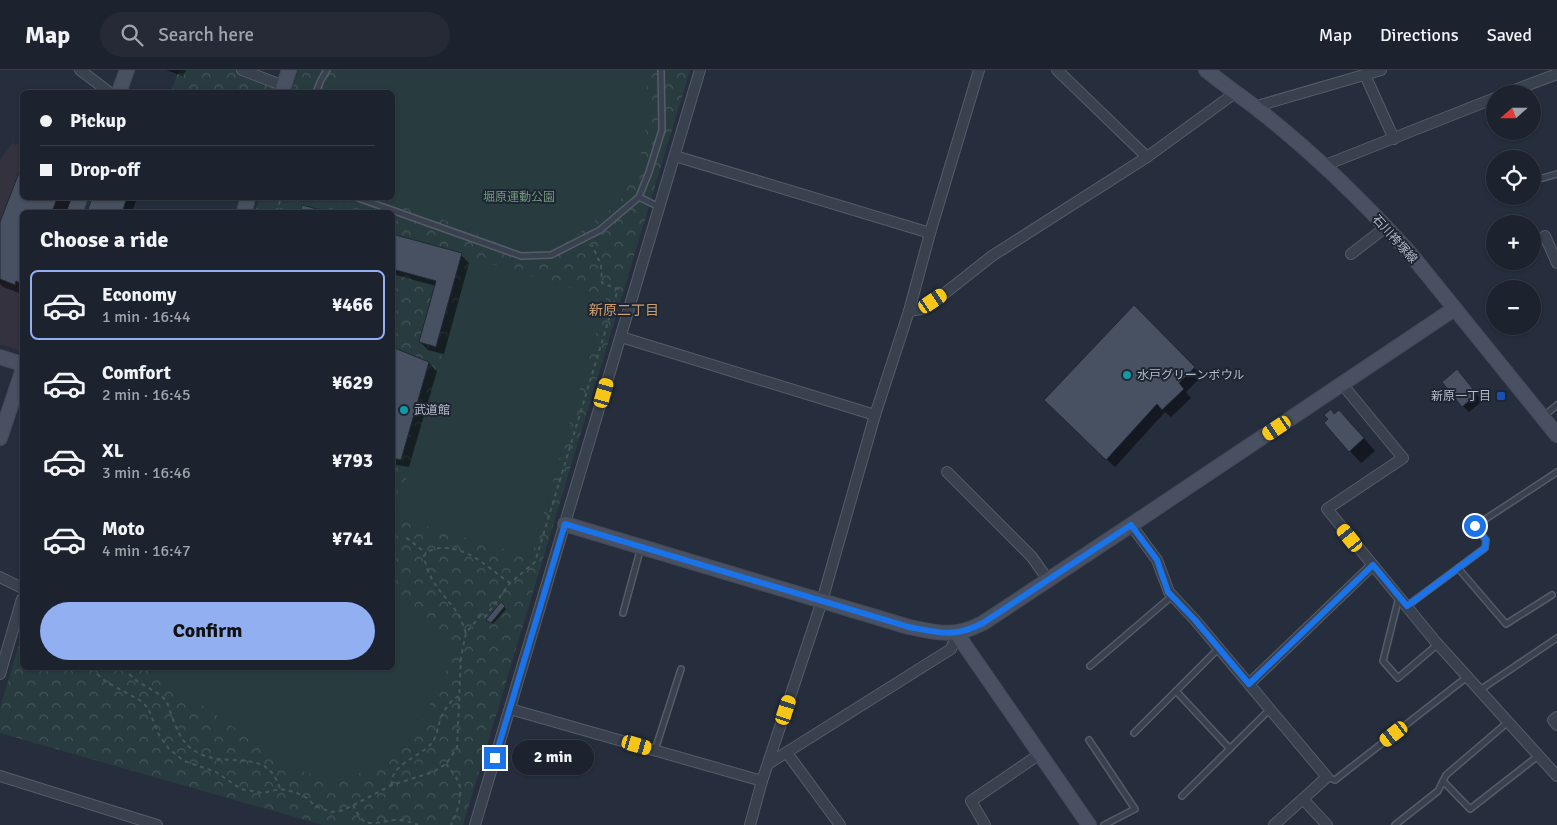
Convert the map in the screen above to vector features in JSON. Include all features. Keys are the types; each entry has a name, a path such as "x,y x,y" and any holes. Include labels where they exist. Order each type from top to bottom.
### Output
{"street":[{"path":"80,70 106,90"},
{"path":"120,90 127,70"},
{"path":"242,70 283,89 289,70"},
{"path":"475,825 700,70"},
{"path":"750,825 762,781 822,601 875,415 909,311 930,233 979,70"},
{"path":"1057,70 1147,157"},
{"name":"石川袴塚線","path":"1206,70 1254,107 1323,166 1386,227 1409,252 1557,435"},
{"path":"1254,107 1381,70"},
{"path":"1530,85 1557,74"},
{"path":"1365,75 1394,139"},
{"path":"909,311 921,309 945,293 992,256 1147,157 1235,93"},
{"path":"1323,166 1486,102"},
{"path":"674,156 930,233"},
{"path":"1351,254 1386,227"},
{"path":"1545,236 1557,262"},
{"path":"565,524 909,627 931,632 957,634 983,623 1454,308"},
{"path":"620,337 875,415"},
{"path":"0,357 20,363"},
{"path":"0,438 20,378"},
{"path":"1342,384 1404,458 1327,510 1438,644 1557,776"},
{"path":"947,472 1032,557 1048,580"},
{"path":"1131,525 1157,560 1168,592 1219,648 1328,777 1274,825"},
{"path":"1249,684 1373,565"},
{"path":"0,577 20,587"},
{"path":"0,674 20,606"},
{"path":"768,764 951,649 957,634"},
{"path":"957,634 1089,825"},
{"path":"510,709 762,781"},
{"path":"1557,717 1553,720 1557,725"},
{"path":"787,753 840,825"},
{"path":"984,825 971,801 1040,754"},
{"path":"0,776 157,825"},
{"path":"1304,799 1328,825"}],"lane":[{"path":"317,90 327,70"},
{"path":"395,211 521,256 551,255 600,230 639,197 649,172 662,130 661,70"},
{"path":"1541,178 1557,174"},
{"path":"639,197 659,207"},
{"path":"364,200 392,210"},
{"path":"1542,417 1557,405"},
{"path":"1407,606 1485,548 1486,540 1475,526 1557,472"},
{"path":"623,614 641,546"},
{"path":"1458,568 1506,624 1552,595"},
{"path":"1090,666 1172,596"},
{"path":"1399,597 1383,661 1398,678 1438,644"},
{"path":"1480,690 1557,638"},
{"path":"1134,732 1219,648"},
{"path":"655,750 681,669"},
{"path":"1328,777 1335,780 1467,676"},
{"path":"1176,690 1230,749"},
{"path":"1182,796 1271,709"},
{"path":"1395,825 1438,791 1446,775 1508,722"},
{"path":"1089,740 1135,809 1104,825"},
{"path":"1443,782 1470,809 1538,756"}],"path":[{"path":"94,670 106,681 142,701 148,708 159,735 169,749 184,761 216,772 241,789 263,793 280,790 295,792 307,798 315,806 331,812 344,810 392,785 433,772 446,764 457,748 461,657 466,633 481,615 485,617 510,583 535,562 618,289 602,283 601,265 588,236"},
{"path":"406,538 426,552 436,548 464,551 487,565 510,583"},
{"path":"426,552 424,556 425,565 434,584 458,612 466,633"},
{"path":"126,670 135,680 160,695 166,702 179,734 193,750 215,759 229,759 259,764 271,770 277,778 280,790"},
{"path":"392,785 391,780 395,772 431,745 435,738 440,718 454,698 459,696"},
{"path":"446,764 459,782 460,791 455,816 451,825"},
{"path":"353,805 364,822 374,824 395,820 412,822 418,825"}],"shaded area":[{"path":"13,143 16,145 20,143 20,200 71,200 67,210 20,210 20,350 0,344 0,160"}],"green space":[{"path":"179,70 236,70 274,85 273,90 172,90"},
{"name":"堀原運動公園","path":"298,70 690,70 463,825 323,825 0,733 0,708 20,641 20,670 395,670 395,210 256,210 258,200 395,200 395,90 292,90"},
{"path":"342,70 645,70 649,113 640,159 619,203 576,235 542,251 510,247 395,200 395,90 334,90 337,78"},
{"path":"470,258 606,298 531,557 395,517"},
{"path":"395,589 450,639 451,652 449,663 427,711 413,734 385,762 356,774 324,776 292,768 154,670 395,670"}],"building":[{"path":"20,170 20,200 56,200 53,210 20,210 20,283 16,281 15,285 0,279 0,222"},
{"path":"91,200 126,200 123,210 88,210"},
{"path":"302,205 321,210 301,210"},
{"path":"395,235 462,253 436,347 419,342 436,281 395,270"},
{"name":"水戸グリーンボウル","path":"1134,305 1195,367 1179,383 1184,389 1162,410 1157,404 1106,460 1044,400"},
{"name":"武道館","path":"395,348 429,362 401,460 395,459"},
{"path":"1457,369 1477,394 1462,407 1442,382"},
{"path":"1331,409 1334,414 1339,410 1364,438 1349,452 1324,423 1328,419 1324,415"},
{"path":"501,602 505,606 491,623 486,620"}],"place":[{"name":"水戸グリーンボウル","path":"1127,375"},
{"name":"新原一丁目","path":"1501,396"},
{"name":"武道館","path":"404,410"}],"district":[{"name":"新原二丁目","path":"624,310"}],"route":[{"path":"495,758 565,524 909,627 931,632 957,634 983,623 1131,525 1157,560 1168,592 1195,620 1249,684 1373,565 1407,606 1485,548 1486,540 1475,526"}]}
